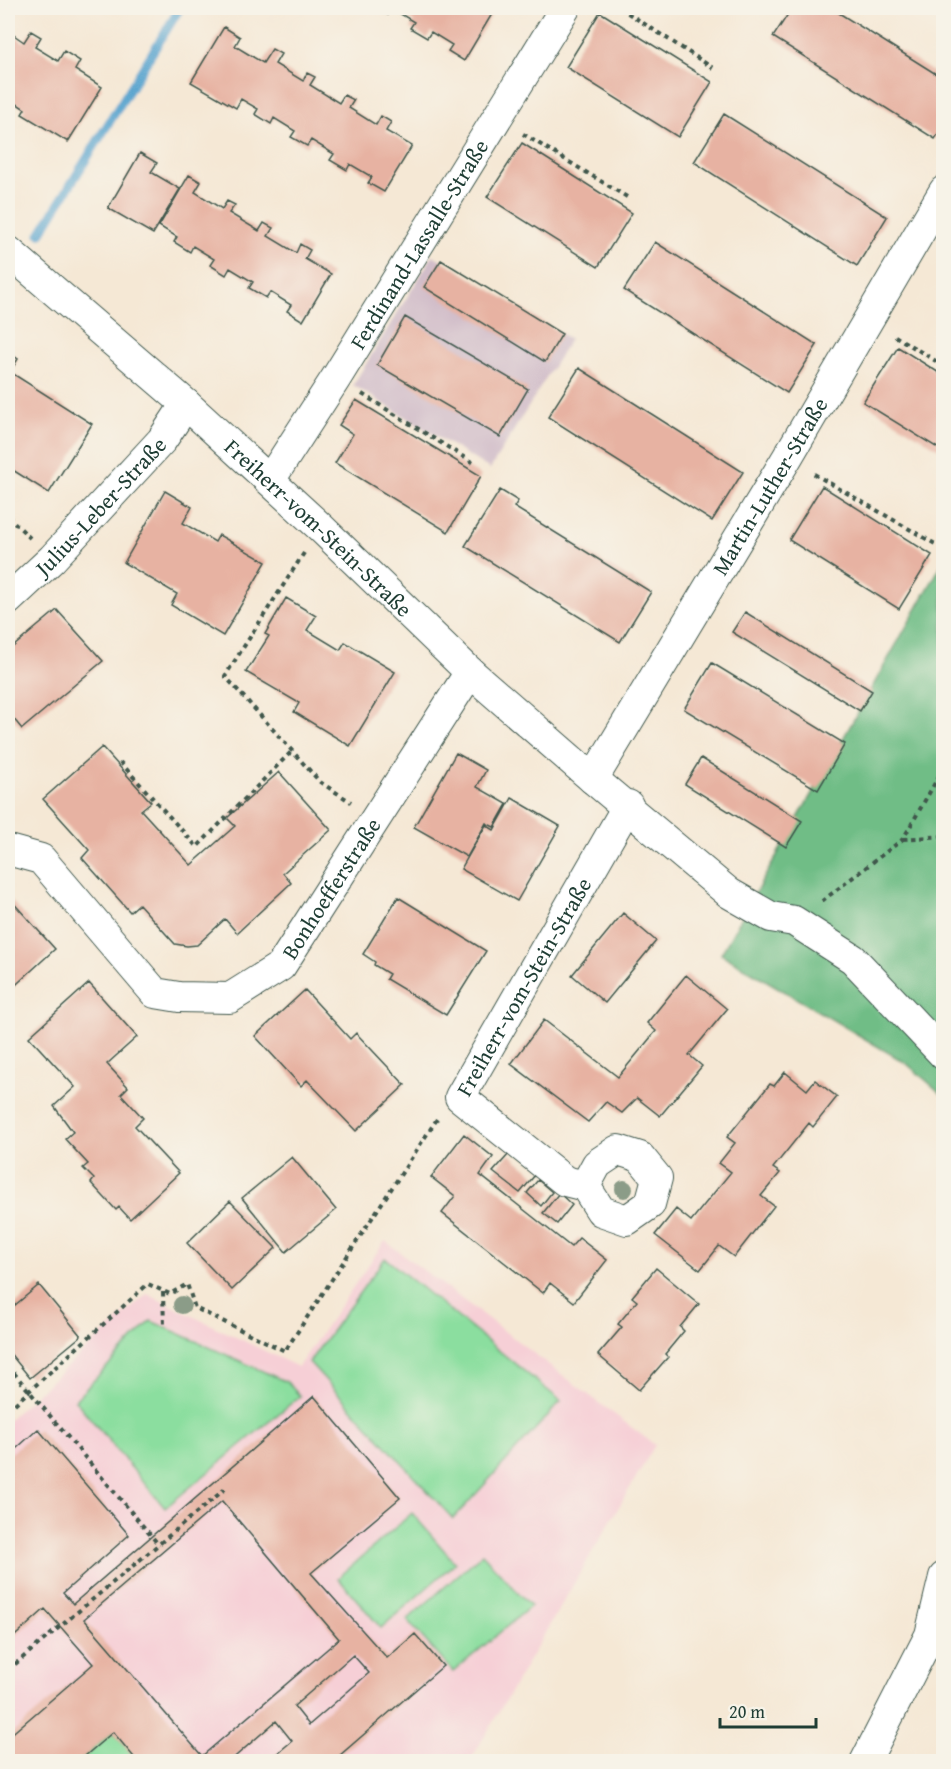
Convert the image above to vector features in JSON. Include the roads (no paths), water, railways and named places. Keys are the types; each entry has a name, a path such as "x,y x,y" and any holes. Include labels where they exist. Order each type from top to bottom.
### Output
{"street":[{"name":"Ferdinand-Lassalle-Straße","path":"270,480 336,378 565,8"},
{"name":"Martin-Luther-Straße","path":"594,779 944,191"},
{"name":"Freiherr-vom-Stein-Straße","path":"8,250 186,404 320,527 470,672 594,779 729,893 771,917 794,921 853,959 944,1055"},
{"name":"Julius-Leber-Straße","path":"8,600 52,559 162,440 186,404"},
{"name":"Bonhoefferstraße","path":"8,850 41,859 155,993 179,997 230,998 281,966 470,672"},
{"name":"Freiherr-vom-Stein-Straße","path":"585,1186 566,1181 460,1097 628,806"},
{"path":"865,1761 930,1635 944,1577"}],"waterway":[{"path":"40,234 180,8"}]}
